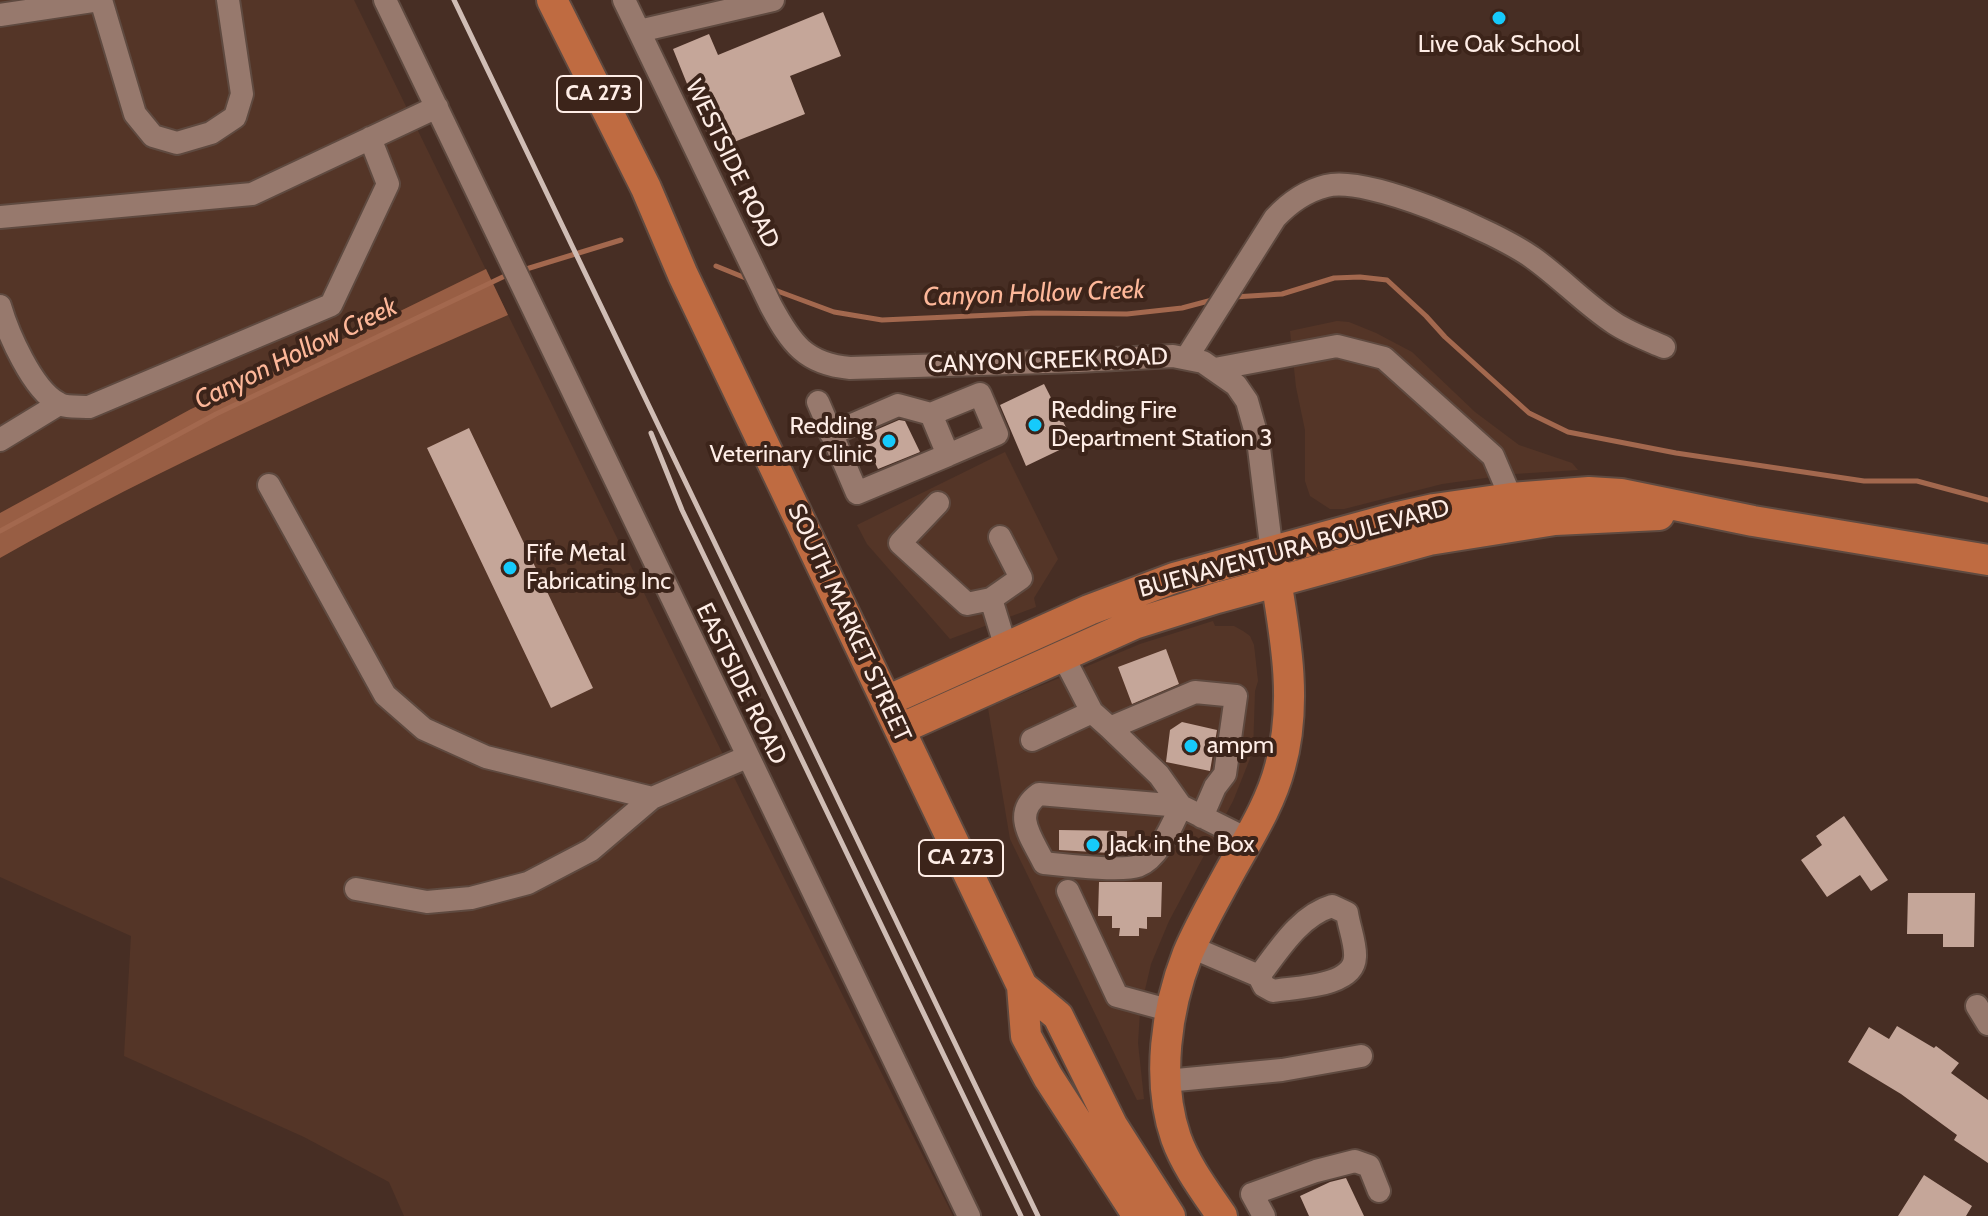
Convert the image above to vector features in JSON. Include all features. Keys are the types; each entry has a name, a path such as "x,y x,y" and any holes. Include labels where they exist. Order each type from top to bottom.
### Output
{"main road":[{"name":"SOUTH MARKET STREET","path":"552,0 646,188 683,275 1022,986 1026,1036 1048,1077 1138,1216"},
{"name":"BUENAVENTURA BOULEVARD","path":"900,729 1134,624 1407,515 1511,498 1589,492 1621,494 1721,515 1988,560"},
{"name":"BUENAVENTURA BOULEVARD","path":"887,701 1125,595 1174,578 1274,567 1496,528 1615,515 1721,515"},
{"path":"1220,1213 1187,1163 1176,1138 1166,1081 1167,1041 1172,1011 1191,947 1276,782 1287,734 1288,680 1284,622 1274,567"},
{"name":"SOUTH MARKET STREET","path":"1022,986 1058,1016 1112,1125 1170,1216"}],"street":[{"path":"0,15 24,6 100,0 135,114 153,136 177,143 211,133 235,117 242,94 228,0"},
{"name":"EASTSIDE ROAD","path":"385,0 969,1216"},
{"name":"WESTSIDE ROAD","path":"624,0 771,306 786,334 798,347"},
{"path":"639,31 773,0"},
{"path":"0,217 252,194 437,107"},
{"path":"0,440 59,404 89,407 331,305 388,184 370,138"},
{"path":"1187,357 1275,218 1289,204 1329,185 1353,186 1411,200 1467,222 1531,256 1616,325 1664,347"},
{"path":"0,306 32,378 59,404"},
{"path":"1215,369 1337,346 1384,358 1493,456 1511,498"},
{"name":"CANYON CREEK ROAD","path":"798,347 815,360 841,367 1187,357 1215,369 1242,392 1253,421 1274,567"},
{"path":"954,365 960,402"},
{"path":"818,402 831,434 857,493 997,434 980,394 931,414 898,405 831,434"},
{"path":"931,414 948,455"},
{"path":"269,485 385,695 424,729 486,757 652,798"},
{"path":"938,503 900,543 967,604 991,599 1021,578 1000,537"},
{"path":"991,599 1006,648"},
{"path":"1063,656 1092,712 1159,775 1181,806"},
{"path":"1110,728 1195,692 1236,696 1225,774 1215,787 1202,817"},
{"path":"1032,740 1092,712"},
{"path":"356,889 427,902 471,898 528,883 591,850 652,798 747,757"},
{"path":"1181,806 1166,839 1139,866 1123,868 1044,863 1026,828 1024,813 1027,802 1039,794 1181,806 1247,839"},
{"path":"1068,891 1117,996 1172,1011"},
{"path":"1191,947 1259,976 1264,986 1273,991 1339,980 1351,971 1355,958 1347,913 1332,906 1318,910 1292,933 1259,976"},
{"path":"1166,1081 1282,1070 1361,1056"},
{"path":"1220,1213 1252,1194 1355,1161 1369,1166 1379,1191"},
{"path":"1252,1194 1264,1216"}],"shaded area":[{"path":"0,0 354,0 754,818 953,1216 404,1216 389,1182 304,1137 124,1056 131,936 0,877"},
{"path":"486,269 508,315 187,460 0,558 0,513 191,409"},
{"path":"1337,321 1349,322 1376,333 1412,352 1475,412 1519,445 1572,463 1578,470 1514,474 1442,484 1344,509 1330,509 1310,496 1305,481 1305,430 1296,387 1290,331"},
{"path":"1005,452 1058,559 1034,598 1036,607 950,639 867,544 857,525"},
{"path":"1213,621 1215,626 1234,626 1243,631 1250,636 1254,645 1258,681 1253,751 1233,801 1169,921 1151,964 1140,1011 1138,1043 1144,1099 1137,1100 1010,839 988,708 1140,644"}],"building":[{"path":"823,12 841,56 790,76 805,114 729,144 724,130 708,136 673,49 709,34 718,55"},
{"name":"Redding Fire Department Station 3","path":"1044,384 1074,443 1026,466 1000,405"},
{"name":"Redding Veterinary Clinic","path":"899,420 905,421 920,452 878,469 862,436"},
{"name":"Fife Metal Fabricating Inc","path":"469,428 593,688 551,708 427,448"},
{"name":"ampm","path":"1166,649 1179,684 1132,704 1118,667"},
{"name":"ampm","path":"1182,722 1217,730 1210,771 1166,762 1170,730"},
{"path":"1844,816 1888,880 1871,891 1860,875 1827,897 1801,860 1822,845 1816,836"},
{"name":"Jack in the Box","path":"1059,830 1127,831 1127,854 1059,850"},
{"path":"1099,882 1162,882 1161,917 1147,917 1147,929 1139,928 1139,936 1119,936 1120,928 1112,928 1112,916 1098,916"},
{"path":"1908,893 1975,893 1974,947 1943,947 1943,934 1907,934"},
{"path":"1897,1026 1934,1048 1936,1046 1959,1063 1951,1073 1988,1100 1988,1163 1954,1140 1957,1135 1901,1094 1848,1062 1869,1027 1889,1039"},
{"path":"1924,1175 1972,1206 1966,1216 1898,1216"},
{"path":"1346,1178 1364,1216 1309,1216 1300,1196"}],"waterway":[{"name":"Canyon Hollow Creek","path":"523,270 621,240"},
{"name":"Canyon Hollow Creek","path":"716,266 748,279"},
{"name":"Canyon Hollow Creek","path":"0,531 216,414 509,274"},
{"path":"1234,297 1282,294 1334,278 1387,280 1529,413 1568,432 1676,453 1864,481 1917,481 1988,500"},
{"name":"Canyon Hollow Creek","path":"772,289 834,312 882,320 1037,313 1127,314 1182,308 1216,299"}],"railway":[{"path":"454,0 1038,1216"},
{"path":"651,433 682,510 1021,1216"}],"place":[{"name":"Live Oak School","path":"1499,18"},
{"name":"Redding Fire Department Station 3","path":"1035,425"},
{"name":"Redding Veterinary Clinic","path":"889,441"},
{"name":"Fife Metal Fabricating Inc","path":"510,568"},
{"name":"ampm","path":"1191,746"},
{"name":"Jack in the Box","path":"1093,845"}]}
